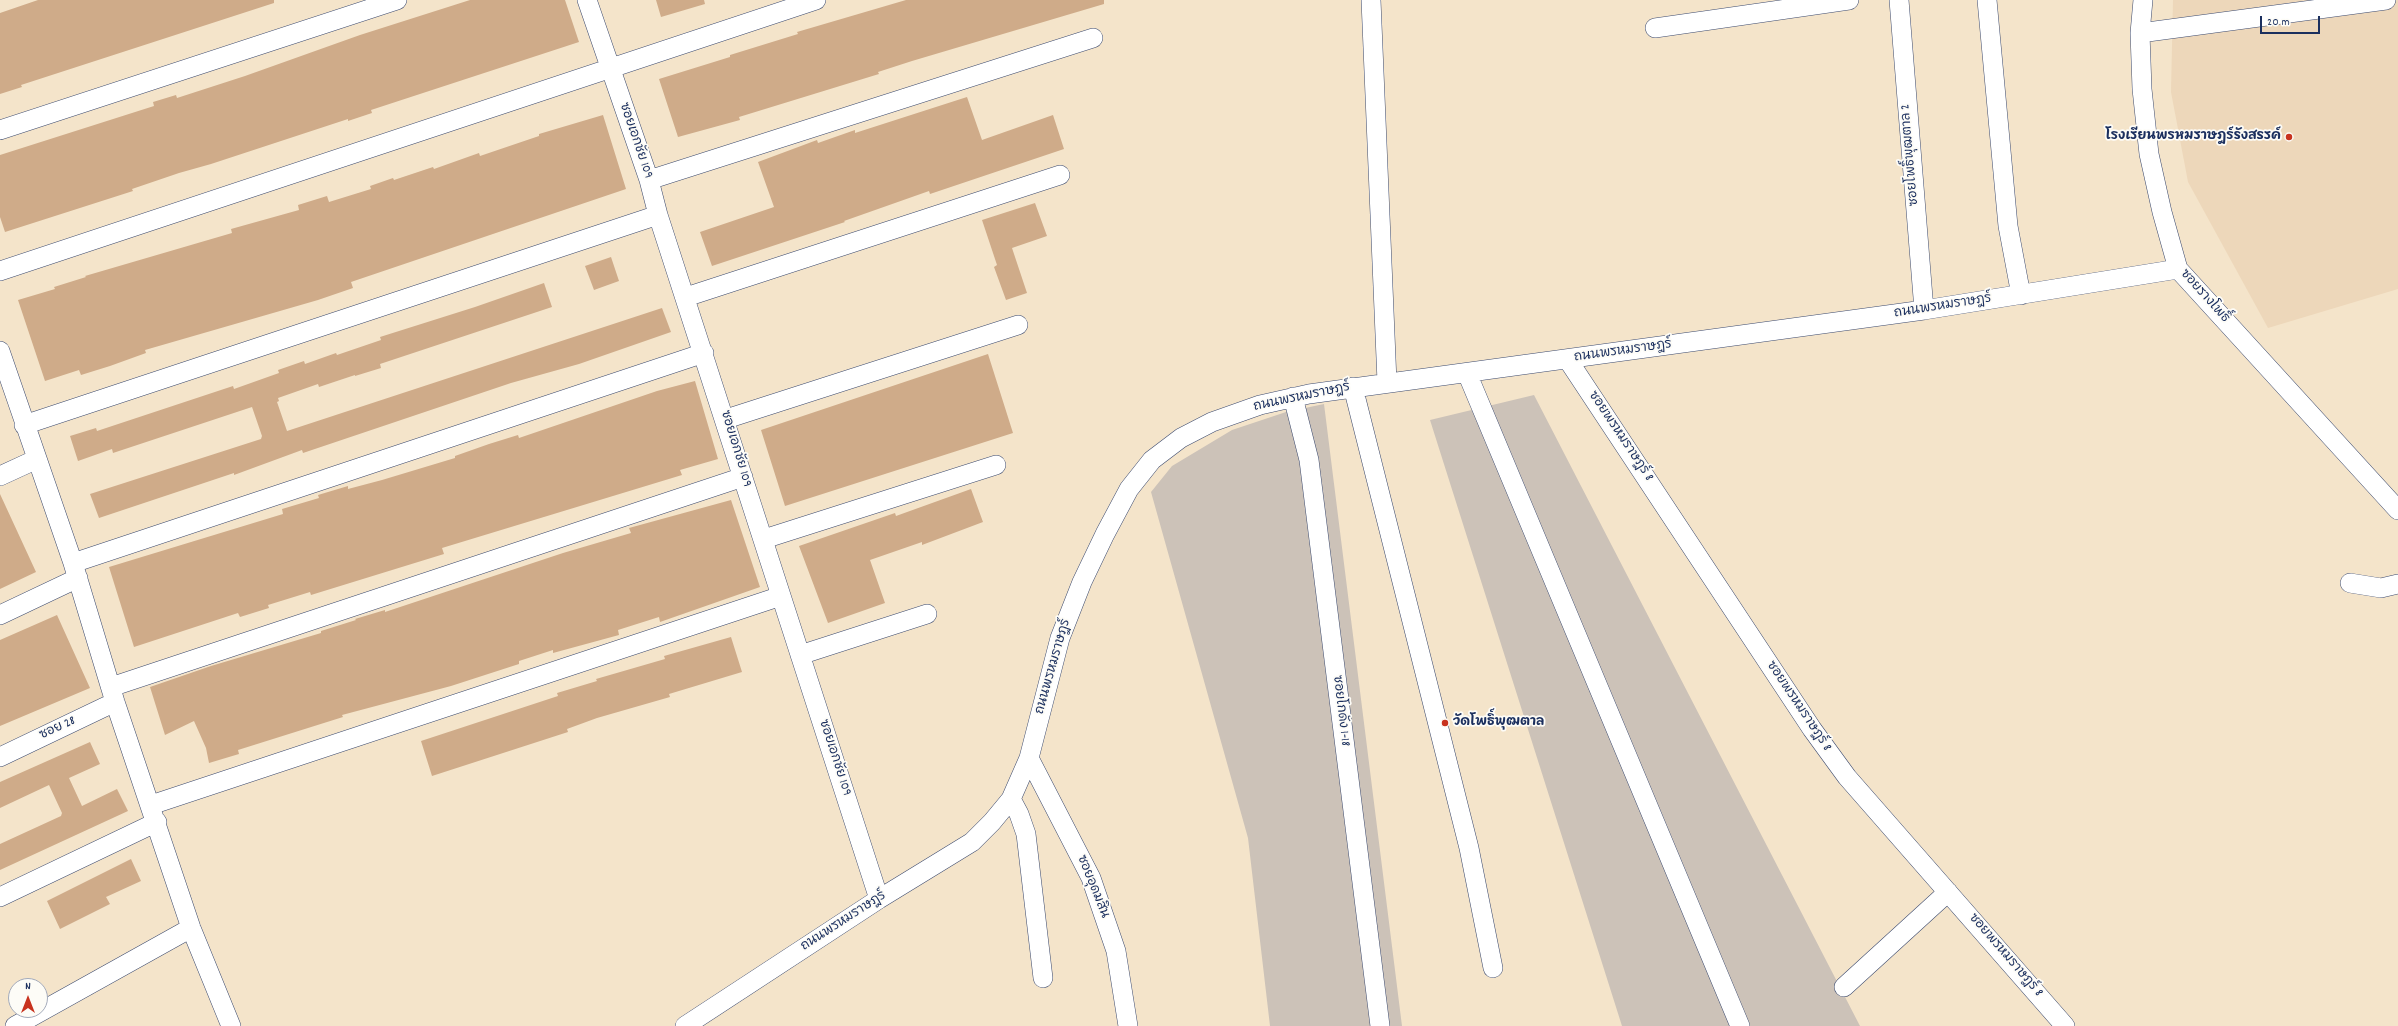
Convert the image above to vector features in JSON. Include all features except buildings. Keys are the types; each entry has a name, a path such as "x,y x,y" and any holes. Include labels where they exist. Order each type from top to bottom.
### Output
{"street":[{"path":"0,130 397,0"},
{"name":"ซอยเอกชัย 109","path":"587,0 649,180 658,215 726,419 743,477 879,899"},
{"path":"0,271 816,0"},
{"path":"1371,0 1387,382"},
{"path":"1655,28 1849,0"},
{"name":"ซอยโพธิ์พุฒตาล 2","path":"1899,0 1924,310"},
{"path":"1987,0 2008,226 2022,294"},
{"name":"ซอยรางโพธิ์","path":"2143,0 2140,33 2142,89 2149,154 2162,212 2178,269 2394,499"},
{"path":"2140,33 2386,0"},
{"path":"649,180 1093,38"},
{"path":"686,297 1060,175"},
{"path":"24,425 658,215"},
{"name":"ถนนพรหมราษฎร์","path":"685,1026 879,899 972,842 1011,799 1029,758 1060,638 1082,582 1129,489 1152,460 1181,438 1212,422 1260,405 1293,397 1353,387 1568,360 1924,310 2178,269"},
{"path":"726,419 1018,325"},
{"path":"0,351 24,425 76,570 113,694 191,928 231,1026"},
{"path":"0,616 76,570 704,353"},
{"name":"ซอยพรหมราษฎร์ 8","path":"1568,360 1812,729 1847,777 2066,1026"},
{"path":"1467,373 1740,1026"},
{"path":"1353,387 1469,848 1493,968"},
{"name":"ซอยโกดัง 1-18","path":"1293,397 1309,460 1380,1026"},
{"path":"0,476 37,459"},
{"path":"764,540 996,465"},
{"name":"ซอย 28","path":"0,757 113,694 743,477"},
{"path":"2350,583 2381,588 2398,584"},
{"path":"0,897 154,814 782,596"},
{"path":"800,655 927,614"},
{"name":"ซอยอุดมสิน","path":"1029,758 1091,878 1116,951 1128,1026"},
{"path":"1011,799 1019,814 1026,834 1043,978"},
{"path":"1844,987 1948,892"},
{"path":"15,1026 191,928"}],"shaded area":[{"name":"โรงเรียนพรหมราษฎร์รังสรรค์","path":"2173,0 2398,0 2398,289 2268,328 2188,182 2171,92"},
{"path":"1534,395 1860,1026 1622,1026 1430,420"},
{"path":"1324,404 1402,1026 1270,1026 1248,838 1151,492 1172,466 1232,430 1286,412"}],"place":[{"name":"โรงเรียนพรหมราษฎร์รังสรรค์","path":"2289,137"},
{"name":"วัดโพธิ์พุฒตาล","path":"1445,723"}]}
